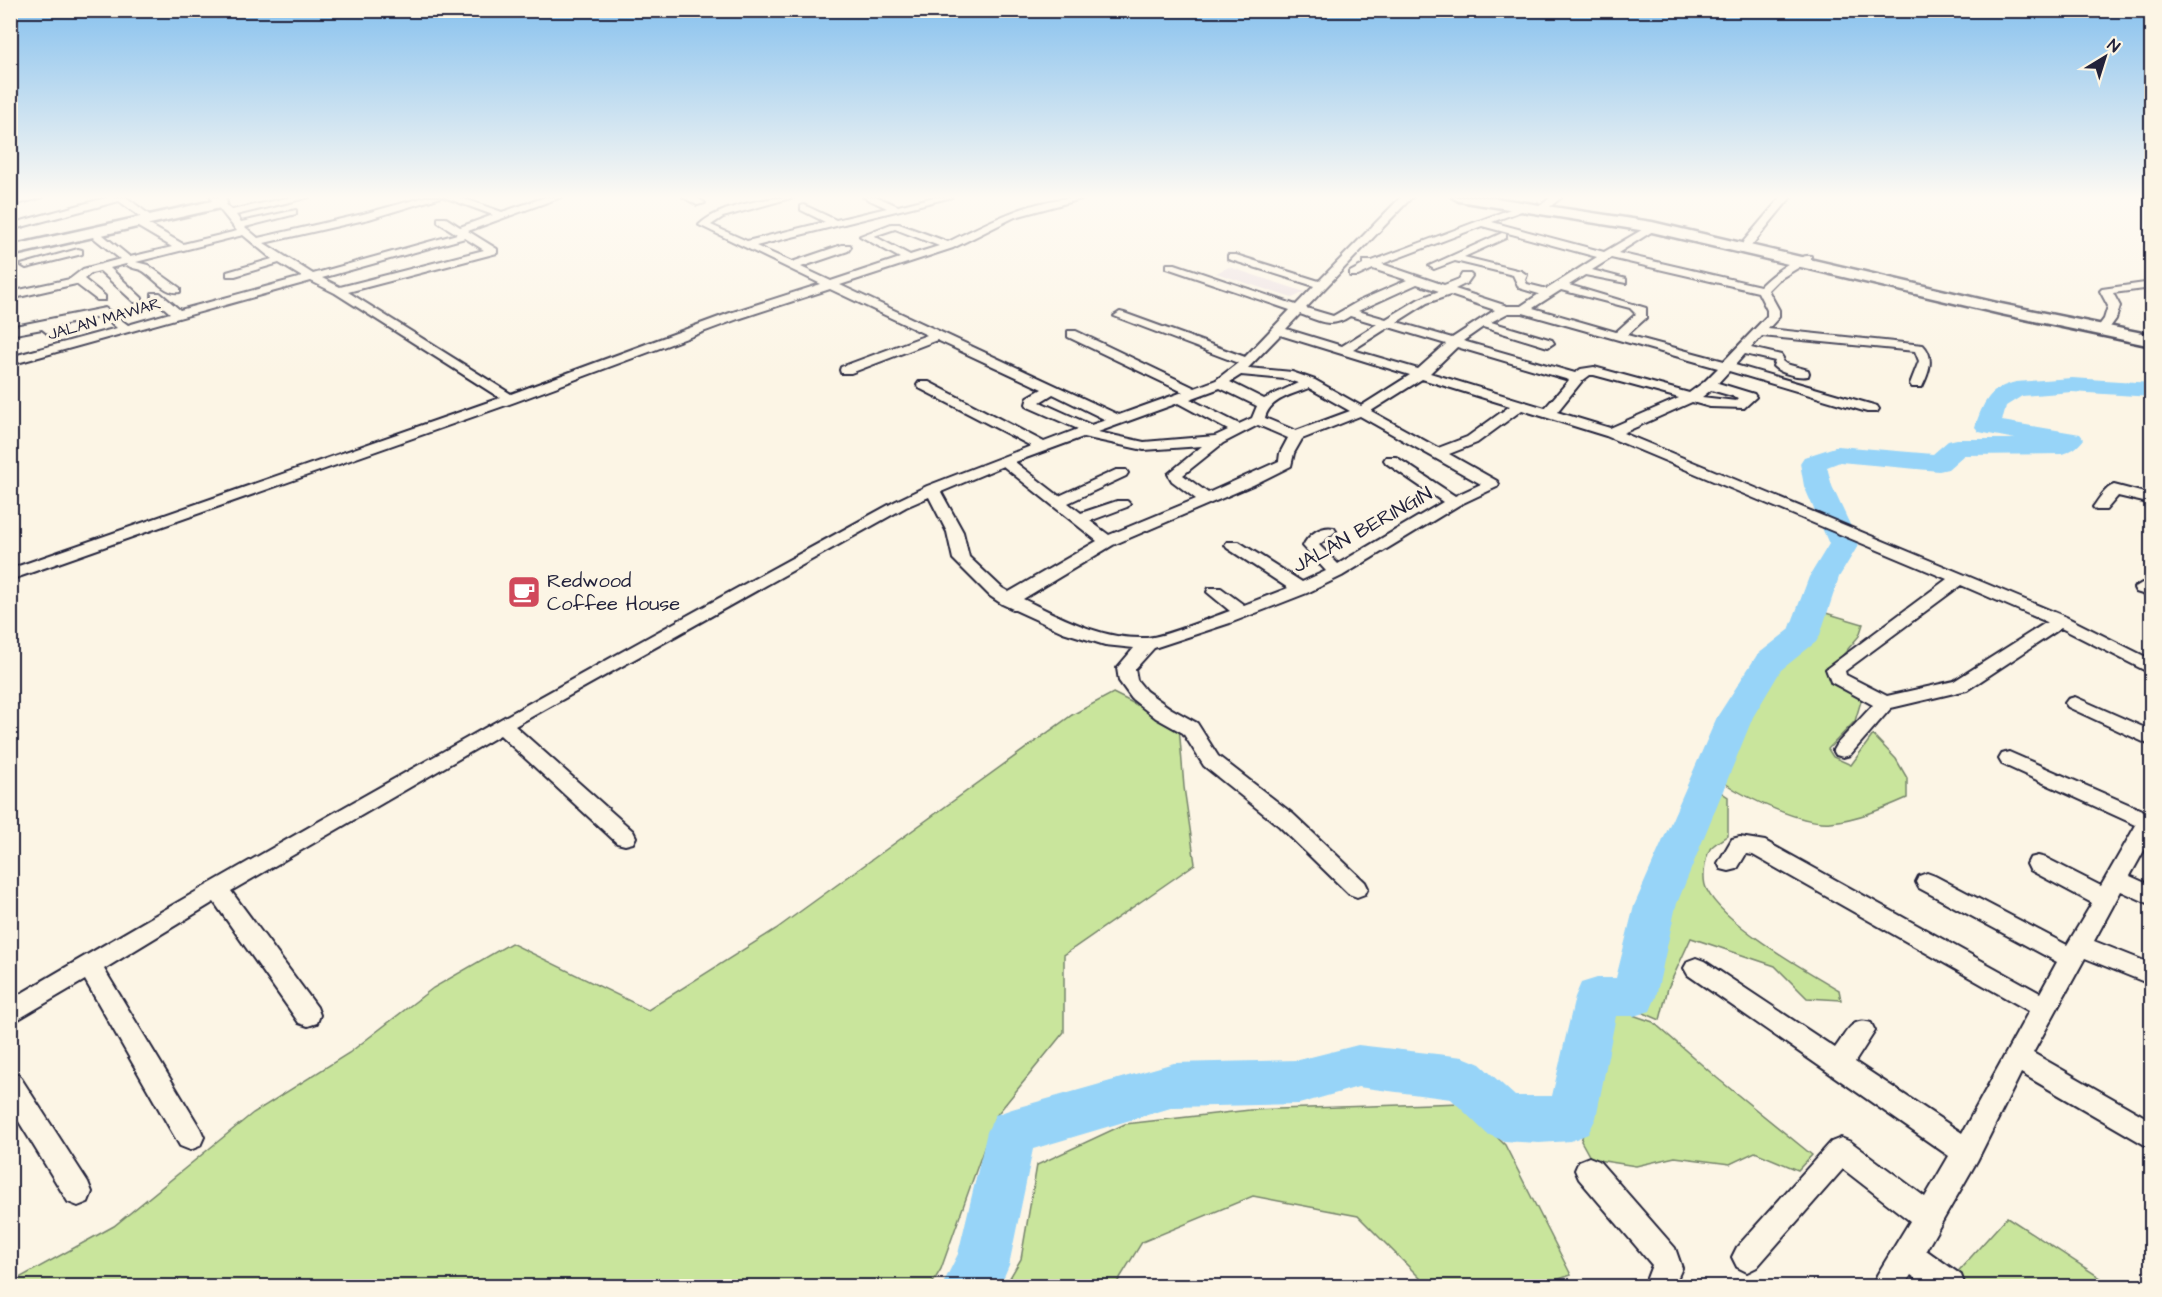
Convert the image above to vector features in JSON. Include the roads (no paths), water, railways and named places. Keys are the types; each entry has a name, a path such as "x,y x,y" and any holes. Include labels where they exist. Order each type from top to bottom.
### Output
{"main road":[{"path":"1793,258 2104,327 2151,335"},
{"path":"1795,258 2043,318 2151,341"}],"street":[{"path":"24,258 22,266 56,258"},
{"path":"124,258 135,267 144,267 176,290"},
{"path":"10,296 77,279 87,272 102,267 142,258"},
{"path":"276,258 339,291 510,399"},
{"name":"JALAN MAWAR","path":"10,361 17,341 64,346 377,258"},
{"path":"339,291 465,258"},
{"path":"774,258 1118,420"},
{"path":"792,266 818,258"},
{"path":"10,575 510,399 712,324 914,258"},
{"path":"1234,258 1321,285"},
{"path":"10,1013 217,889 502,725 932,489 1221,382 1246,363 1347,258"},
{"path":"1350,258 1506,310 1524,309 1617,337 1793,384 1824,388 1872,409"},
{"path":"1354,274 1392,258"},
{"path":"1434,266 1451,258 1517,273 1521,275 1519,280 1523,286 1548,293"},
{"path":"1524,309 1602,258"},
{"path":"1611,434 1692,398 1709,385 1773,317 1773,310 1762,290 1617,258"},
{"path":"231,273 279,260"},
{"path":"1762,290 1774,278 1804,260"},
{"path":"1171,266 1330,320 1336,320 1348,312 1419,279"},
{"path":"102,267 138,300"},
{"path":"1582,271 1622,281"},
{"path":"1344,350 1424,301 1463,281 1466,276"},
{"path":"77,279 101,298"},
{"path":"2104,327 2110,319 2114,306 2106,291 2151,285"},
{"path":"1558,286 1642,310 1642,315 1617,337"},
{"path":"156,295 178,314"},
{"path":"1136,309 1217,338 1246,363"},
{"path":"1008,600 1107,542 1248,482 1286,463 1287,453 1296,436 1362,411 1421,374 1453,344 1482,323 1506,310"},
{"path":"17,341 45,325 105,312 126,329"},
{"path":"1348,312 1577,378"},
{"path":"1120,316 1246,363"},
{"path":"1482,323 1551,337 1531,365"},
{"path":"45,325 64,346"},
{"path":"1277,330 1611,434 1847,530 2060,621 2151,668"},
{"path":"1760,332 1918,348 1923,352 1925,361 1917,384"},
{"path":"846,370 938,334"},
{"path":"1072,334 1195,393"},
{"path":"1741,349 1779,361 1781,367 1805,372 1793,384"},
{"name":"JALAN BERINGIN","path":"932,489 955,532 961,559 996,592 1008,600 1069,628 1105,639 1148,644 1243,612 1301,589 1336,572 1454,502 1492,484 1310,383 1246,363"},
{"path":"1548,414 1577,378 1589,371 1619,373 1710,403 1736,406 1749,397 1709,385"},
{"path":"1221,382 1264,404"},
{"path":"1258,420 1258,412 1264,404 1310,383"},
{"path":"924,385 1043,447"},
{"path":"1052,389 1033,400 1033,404 1088,431 1144,446 1218,440"},
{"path":"1180,399 1238,429"},
{"path":"1437,454 1472,440 1520,405"},
{"path":"1206,500 1175,474 1218,440 1258,420 1296,436"},
{"path":"1390,460 1454,502"},
{"path":"1005,461 1107,542"},
{"path":"1058,502 1120,473"},
{"path":"2100,507 2114,489 2151,500"},
{"path":"1080,519 1122,504"},
{"path":"1328,531 1311,542 1311,546 1336,572"},
{"path":"1233,545 1301,589"},
{"path":"1885,703 1838,678 1835,669 1959,578"},
{"path":"1215,592 1243,612"},
{"path":"1843,750 1885,703 1960,686 2060,621"},
{"path":"1148,644 1126,668 1128,681 1138,694 1163,713 1190,728 1211,760 1286,820 1357,888"},
{"path":"2075,703 2151,739"},
{"path":"502,725 625,837"},
{"path":"1888,1287 1967,1152 2044,1007 2150,819 2009,759"},
{"path":"1729,863 1740,845 1757,847 2044,1007"},
{"path":"2038,864 2110,889 2151,896"},
{"path":"1928,882 2075,952 2151,975"},
{"path":"217,889 308,1015"},
{"path":"89,966 190,1137"},
{"path":"1696,969 1967,1152"},
{"path":"1838,1066 1862,1031"},
{"path":"2017,1057 2151,1136"},
{"path":"10,1083 78,1192"},
{"path":"1747,1257 1841,1151 1928,1217"},
{"path":"1589,1170 1665,1258 1667,1268 1659,1287"},
{"path":"1908,1255 1950,1287"}],"waterway":[{"path":"969,1286 982,1265 1012,1132 1174,1085 1299,1082 1358,1066 1463,1079 1504,1118 1539,1120 1571,1118 1597,997 1634,997 1655,906 1735,717 1769,663 1804,635 1824,577 1844,544 1818,486 1813,463 1838,454 1939,463 1957,447 2062,446 2071,439 1988,427 1995,403 2016,389 2072,385 2152,390"}],"place":[{"name":"Redwood Coffee House","path":"524,592"}]}
